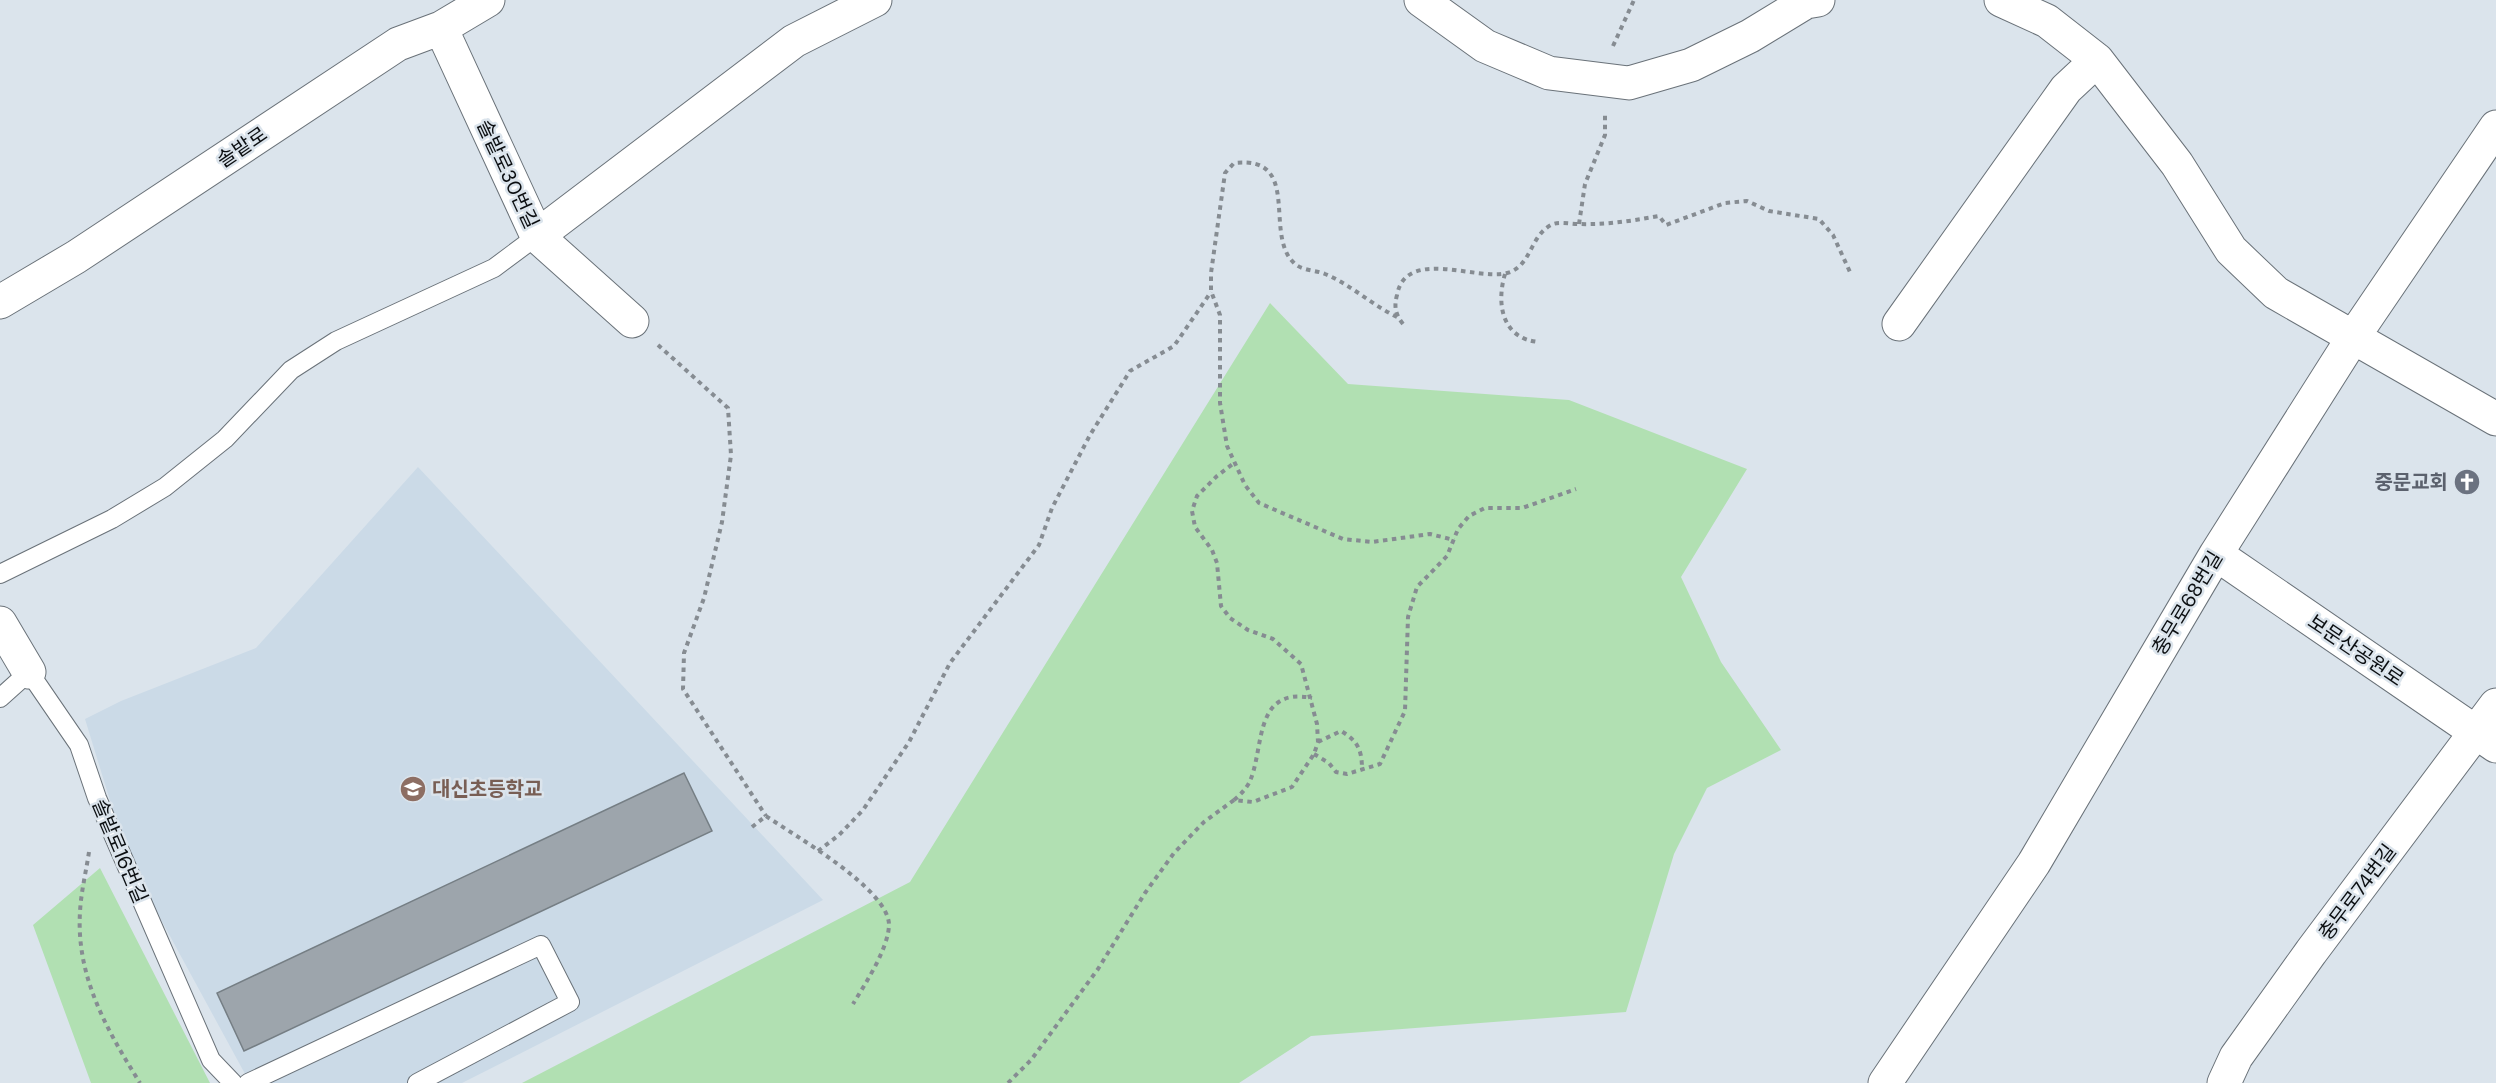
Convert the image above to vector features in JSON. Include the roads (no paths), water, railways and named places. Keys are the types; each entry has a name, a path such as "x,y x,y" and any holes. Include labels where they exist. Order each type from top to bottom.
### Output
{"street":[{"name":"솔밭로","path":"0,302 76,257 398,44 441,28 488,0"},
{"path":"537,236 794,41 875,0"},
{"path":"1421,0 1485,45 1549,73 1629,83 1692,65 1750,36 1806,2 1818,0"},
{"path":"2001,0 2046,21 2097,60 2177,164 2231,250 2276,293 2496,419"},
{"name":"솔밭로30번길","path":"441,28 537,236 632,321"},
{"path":"1899,324 2066,89 2097,60"},
{"name":"충무로68번길","path":"1885,1083 2034,863 2216,554 2354,336 2496,127"},
{"name":"보문산공원로","path":"2216,554 2486,739"},
{"name":"솔밭로16번길","path":"0,623 29,672"},
{"name":"충무로74번길","path":"2224,1083 2236,1057 2250,1038 2486,739 2496,705"}],"lane":[{"path":"0,574 112,519 165,487 225,439 291,370 336,341 494,268 537,236"},
{"path":"0,698 29,672"},
{"name":"솔밭로16번길","path":"29,672 79,745 97,798 210,1060 232,1083"},
{"path":"248,1083 541,945 570,1002 417,1083"}],"place":[{"name":"중문교회","path":"2467,482"},
{"name":"대신초등학교","path":"413,789"}]}
